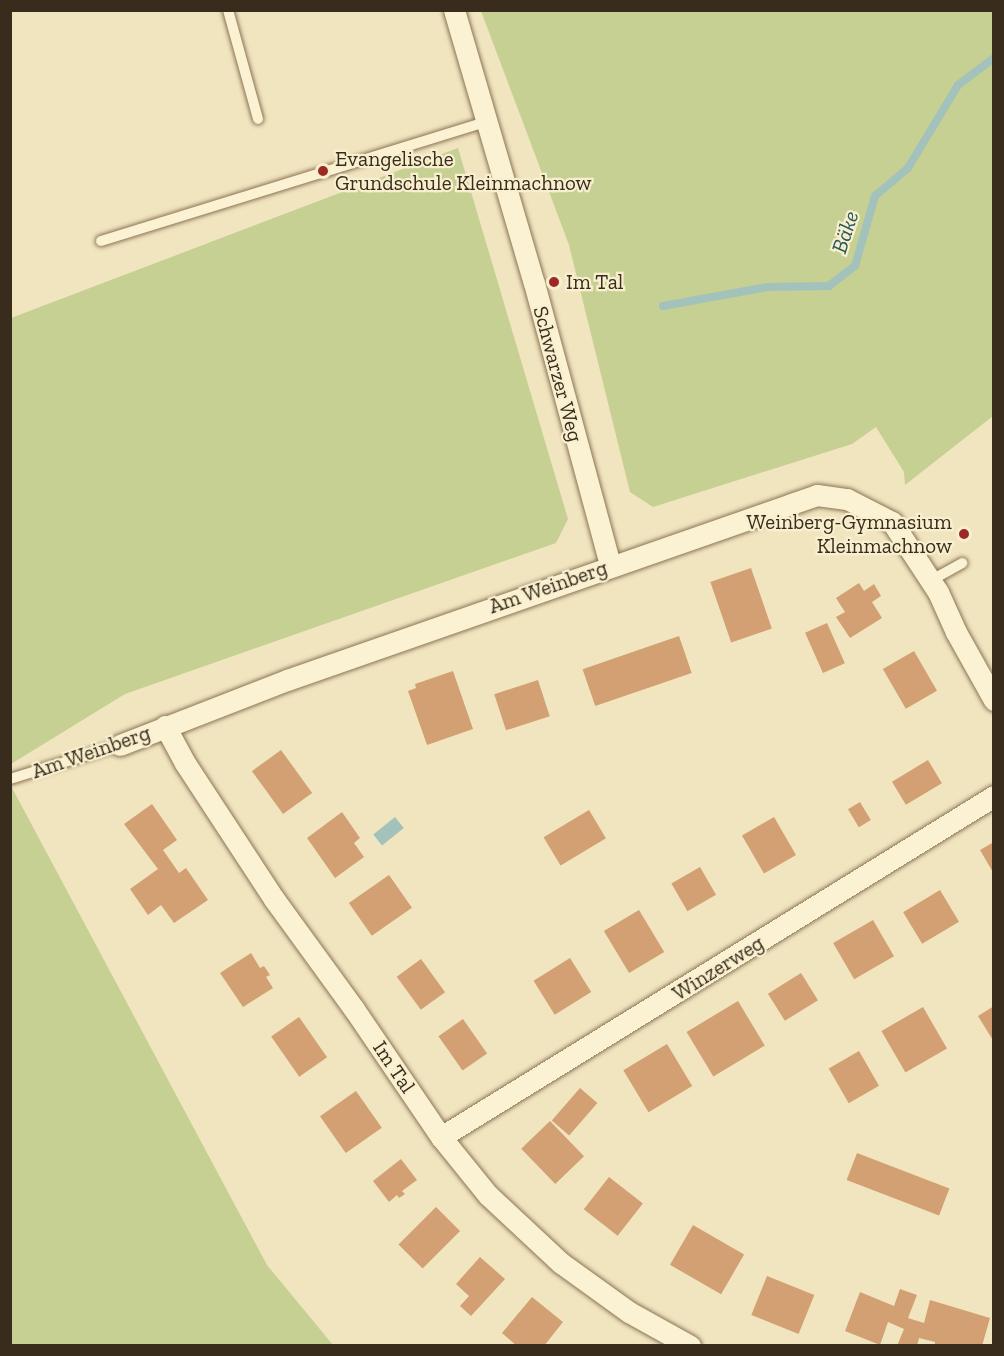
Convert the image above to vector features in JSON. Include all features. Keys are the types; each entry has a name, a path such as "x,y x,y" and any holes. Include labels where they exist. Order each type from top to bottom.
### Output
{"street":[{"name":"Schwarzer Weg","path":"454,10 488,121 610,565"},
{"name":"Am Weinberg","path":"120,745 165,726 610,565 817,495 847,499 892,522 930,580 993,700"},
{"name":"Im Tal","path":"165,726 185,764 274,899 354,1009 441,1137 489,1195 561,1263 629,1312 690,1346"},
{"name":"Winzerweg","path":"441,1137 993,796"}],"lane":[{"path":"228,10 258,119"},
{"path":"101,241 488,121"},
{"path":"930,580 962,562"},
{"name":"Am Weinberg","path":"10,779 120,745"}],"green space":[{"path":"481,11 993,11 993,416 905,485 904,472 876,427 852,444 653,507 630,492 569,245"},
{"path":"458,148 568,519 556,543 125,694 11,764 11,318"},
{"path":"11,786 267,1265 333,1345 11,1345"}],"water":[{"path":"395,817 404,828 382,846 373,835"}],"building":[{"path":"751,568 772,629 731,643 710,582"},
{"path":"859,583 864,591 874,584 881,596 872,602 882,618 850,638 836,617 845,612 836,598"},
{"path":"827,623 845,663 823,673 805,633"},
{"path":"679,636 692,673 595,706 583,669"},
{"path":"914,651 937,691 906,709 883,669"},
{"path":"453,671 473,729 427,745 408,691 416,688 415,684"},
{"path":"538,680 550,716 506,730 494,694"},
{"path":"281,750 312,793 283,814 252,771"},
{"path":"928,760 942,783 906,805 892,782"},
{"path":"860,802 871,820 859,827 848,809"},
{"path":"152,804 177,840 163,850 179,873 186,868 208,900 174,923 161,905 148,915 130,889 158,869 124,824"},
{"path":"589,810 606,838 561,866 544,837"},
{"path":"342,812 360,838 354,843 364,857 335,878 307,838"},
{"path":"774,817 796,855 764,874 742,836"},
{"path":"994,842 994,874 980,850"},
{"path":"700,867 716,895 687,911 671,883"},
{"path":"389,875 412,908 372,936 349,903"},
{"path":"940,890 959,922 922,944 903,912"},
{"path":"639,910 664,952 629,973 604,931"},
{"path":"873,920 894,956 854,979 833,943"},
{"path":"251,953 260,968 264,966 270,975 266,977 273,988 243,1007 220,973"},
{"path":"570,958 591,992 555,1015 534,981"},
{"path":"421,959 445,992 421,1010 397,977"},
{"path":"801,973 818,1000 785,1021 768,994"},
{"path":"738,1001 765,1046 713,1076 687,1032"},
{"path":"994,1006 994,1042 978,1016"},
{"path":"923,1007 947,1049 905,1073 881,1031"},
{"path":"299,1017 327,1057 299,1077 271,1037"},
{"path":"463,1019 487,1053 463,1071 438,1036"},
{"path":"667,1044 692,1086 649,1112 623,1070"},
{"path":"859,1051 879,1086 849,1103 829,1068"},
{"path":"580,1088 597,1103 569,1136 552,1120"},
{"path":"356,1091 382,1128 346,1153 320,1116"},
{"path":"550,1121 584,1156 555,1184 521,1149"},
{"path":"857,1153 949,1188 939,1216 847,1180"},
{"path":"401,1159 417,1180 402,1191 405,1194 399,1198 397,1195 389,1202 373,1181"},
{"path":"609,1177 643,1203 618,1236 584,1209"},
{"path":"436,1207 460,1231 423,1269 399,1244"},
{"path":"693,1225 744,1254 721,1294 670,1265"},
{"path":"480,1257 505,1279 471,1316 460,1306 469,1296 456,1284"},
{"path":"767,1276 814,1295 799,1334 751,1315"},
{"path":"900,1289 917,1295 908,1318 924,1323 930,1300 990,1318 982,1346 935,1346 935,1342 919,1338 917,1346 897,1346 904,1329 888,1322 880,1345 845,1331 860,1292 894,1306"},
{"path":"532,1297 563,1322 544,1346 517,1346 502,1333"}],"waterway":[{"name":"Bäke","path":"663,306 768,287 829,286 855,266 875,196 908,168 958,85 994,58"}],"place":[{"name":"Evangelische Grundschule Kleinmachnow","path":"323,171"},
{"name":"Im Tal","path":"554,282"},
{"name":"Weinberg-Gymnasium Kleinmachnow","path":"964,534"}]}
